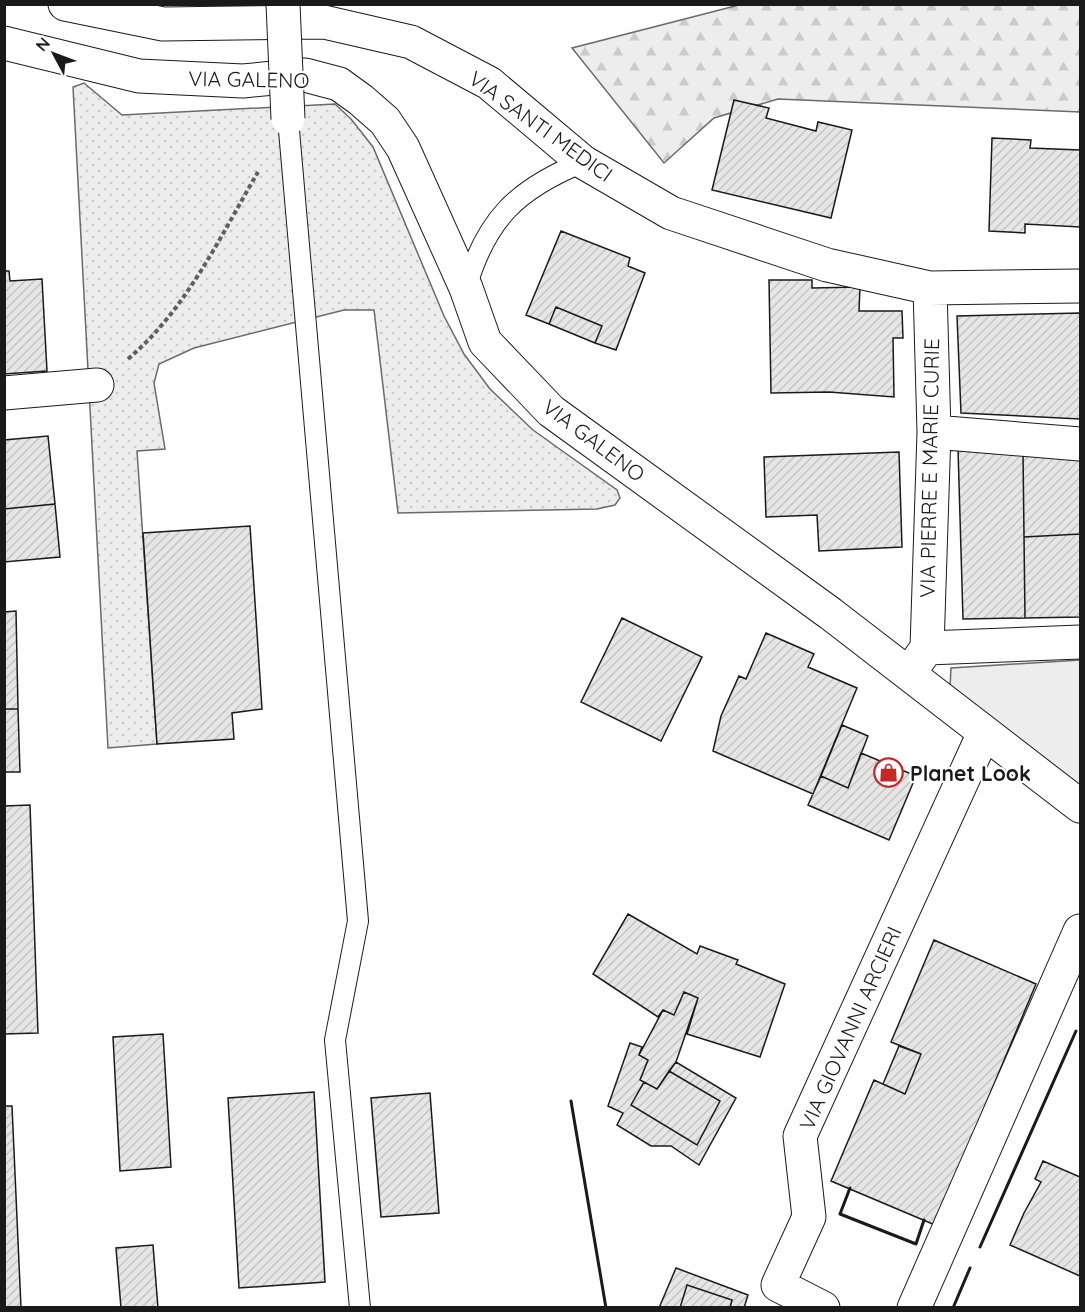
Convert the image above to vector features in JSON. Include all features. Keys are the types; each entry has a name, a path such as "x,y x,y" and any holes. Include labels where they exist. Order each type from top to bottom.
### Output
{"street":[{"name":"VIA SANTI MEDICI","path":"65,4 163,24 324,22 411,42 489,83 583,162 671,213 827,265 930,288 1080,286"},
{"path":"284,4 288,119"},
{"name":"VIA GALENO","path":"4,43 139,76 243,81 305,75 339,84 385,120 404,148 466,288 485,342 551,411 831,614 917,661 984,733 1080,806"},
{"name":"VIA PIERRE E MARIE CURIE","path":"917,661 934,432 930,288"},
{"path":"4,393 97,385"},
{"path":"934,432 1080,444"},
{"path":"917,661 1080,642"},
{"name":"VIA GIOVANNI ARCIERI","path":"823,1308 778,1285 809,1217 800,1136 984,733"},
{"path":"914,1308 1080,931"}],"lane":[{"path":"288,119 358,921 335,1040 360,1308"},
{"path":"466,288 474,261 487,235 504,212 527,190 554,174 583,162"}],"path":[{"path":"97,385 148,342 177,306 206,261 288,119"}],"green space":[{"path":"739,5 1080,5 1080,112 778,99 714,118 664,163 572,48"},
{"path":"84,83 122,115 335,104 351,119 373,147 444,316 464,354 490,389 533,430 617,490 620,498 615,505 597,509 398,513 374,310 344,310 194,348 159,364 154,383 165,449 137,451 157,744 108,748 73,87"},
{"path":"1080,660 1080,790 950,687 951,668"}],"building":[{"path":"734,100 769,108 766,118 816,131 818,122 852,130 831,218 712,190"},
{"path":"992,138 1031,140 1030,148 1080,150 1080,227 1025,224 1025,233 989,231"},
{"path":"561,231 630,258 628,266 645,273 616,350 595,343 602,326 556,307 549,324 526,315"},
{"path":"4,271 9,271 10,281 42,279 47,371 4,374"},
{"path":"769,280 812,280 812,288 860,287 859,311 902,311 903,338 893,338 894,397 829,392 771,393"},
{"path":"556,307 602,326 595,343 549,324"},
{"path":"1080,313 1080,419 961,413 957,316"},
{"path":"48,436 55,504 4,509 4,440"},
{"path":"958,449 1023,452 1025,618 963,619"},
{"path":"899,452 902,547 819,551 817,515 766,517 764,457"},
{"path":"1023,452 1080,455 1080,534 1024,537"},
{"path":"55,504 60,557 4,562 4,509"},
{"path":"250,526 262,709 232,713 234,739 157,744 143,533"},
{"path":"1080,534 1080,617 1025,618 1024,537"},
{"path":"16,611 18,709 4,709 4,612"},
{"path":"622,618 702,657 661,741 581,702"},
{"path":"766,633 814,654 808,667 857,688 813,794 713,751 721,716 739,676 746,679"},
{"path":"4,709 18,709 20,772 4,772"},
{"path":"842,725 868,736 848,788 821,776"},
{"path":"861,753 916,776 889,840 808,805 821,776 848,788"},
{"path":"30,805 38,1033 4,1034 4,806"},
{"path":"628,914 697,954 700,946 738,960 736,964 785,984 760,1057 687,1034 698,998 684,992 674,1015 663,1010 658,1017 593,974"},
{"path":"934,940 1036,984 935,1225 831,1181 874,1080 905,1094 921,1054 891,1042"},
{"path":"684,992 698,998 676,1062 657,1089 640,1080 648,1060 639,1055 663,1010 674,1015"},
{"path":"163,1034 171,1167 120,1171 113,1037"},
{"path":"630,1043 642,1047 639,1055 648,1060 640,1080 644,1082 631,1105 697,1145 720,1101 669,1071 676,1062 736,1098 699,1165 671,1146 651,1146 617,1125 623,1113 608,1106"},
{"path":"899,1046 921,1054 905,1094 883,1084"},
{"path":"669,1071 720,1101 697,1145 631,1105 644,1082 657,1089"},
{"path":"314,1092 325,1282 239,1288 228,1098"},
{"path":"430,1093 439,1213 381,1217 371,1098"},
{"path":"4,1106 12,1106 21,1308 4,1308"},
{"path":"1043,1161 1080,1177 1080,1276 1010,1245 1041,1182 1035,1179"},
{"path":"153,1245 158,1308 121,1308 116,1248"},
{"path":"676,1268 748,1295 744,1308 730,1308 732,1300 687,1285 680,1308 659,1308"},
{"path":"687,1285 732,1300 730,1308 680,1308"}],"wall":[{"path":"980,1247 1076,1031"},
{"path":"571,1101 606,1308"},
{"path":"850,1188 840,1214 916,1244 924,1220"},
{"path":"953,1308 970,1268"}],"place":[{"name":"Planet Look","path":"889,773"}]}
